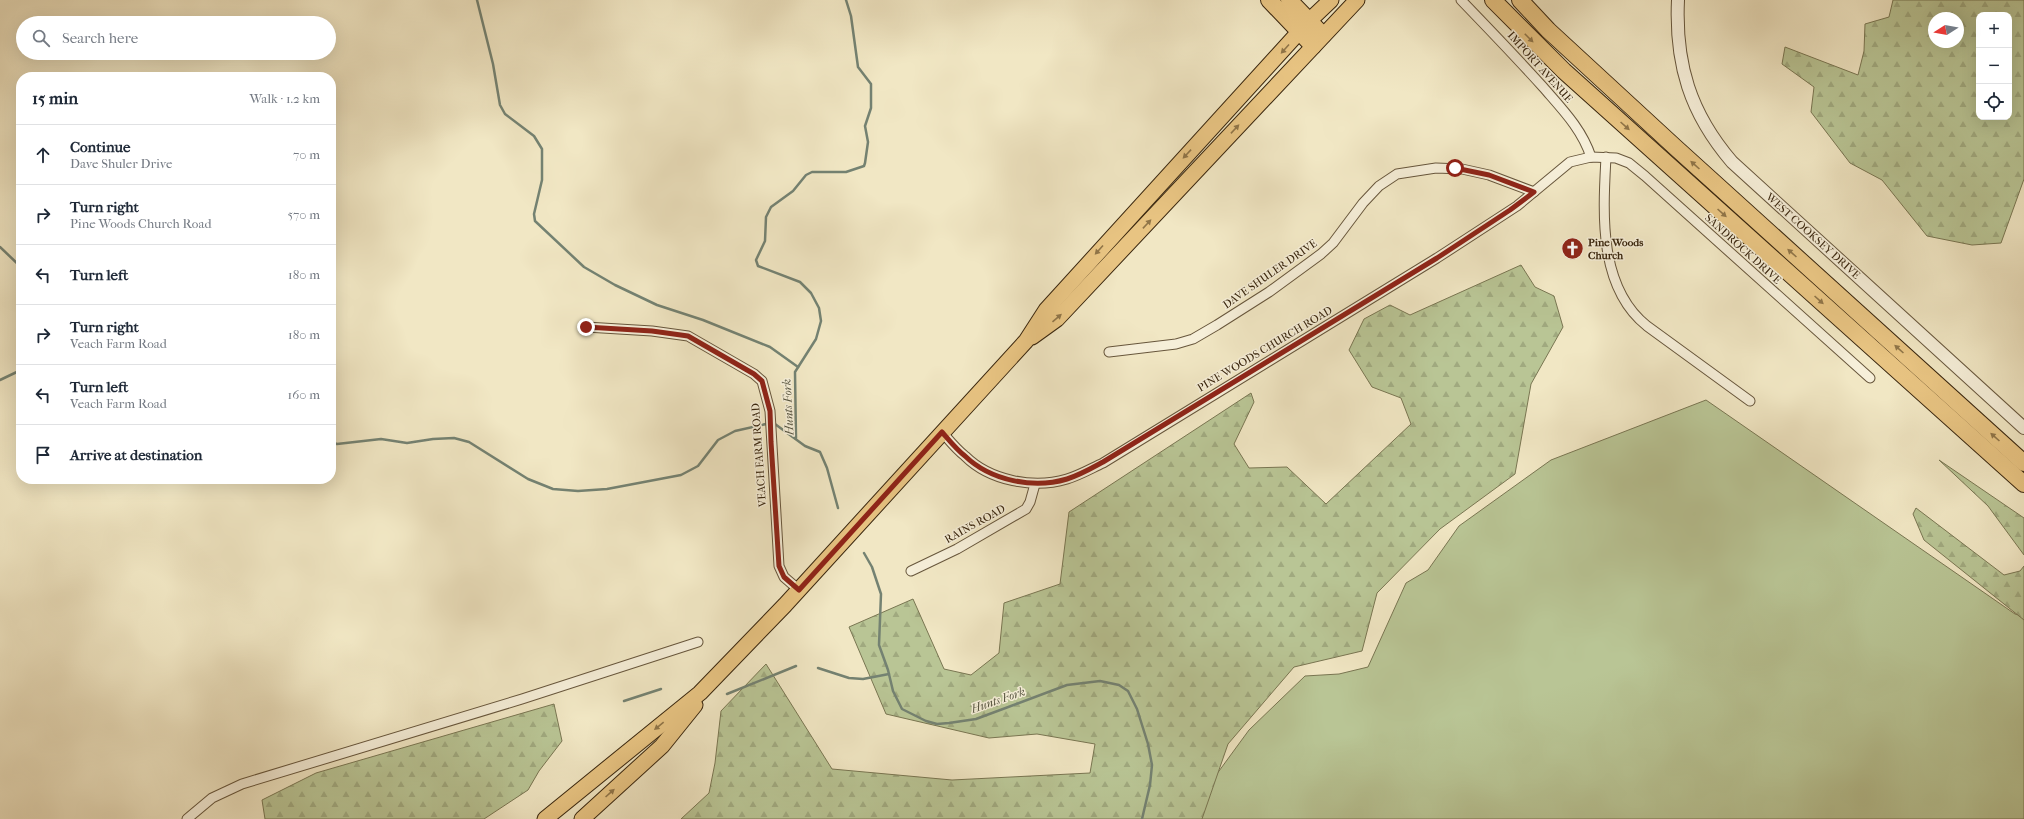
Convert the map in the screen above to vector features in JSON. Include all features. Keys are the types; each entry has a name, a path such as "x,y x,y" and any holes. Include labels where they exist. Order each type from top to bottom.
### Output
{"highway":[{"path":"1269,0 1304,26 1318,40"},
{"path":"1289,0 1304,26"},
{"path":"1493,0 1530,39 1575,81 2024,484"},
{"path":"1520,0 1548,30 1674,147 2024,463"}],"main road":[{"path":"545,819 700,693 799,590 1026,341 1046,310 1304,26 1331,0"},
{"path":"1026,341 1057,320 1357,0"},
{"path":"582,819 662,746 694,707 700,693"}],"street":[{"name":"IMPORT AVENUE","path":"1461,0 1517,58 1564,111 1580,132 1591,157"},
{"name":"WEST COOKSEY DRIVE","path":"1678,0 1678,41 1684,76 1691,97 1701,118 1723,152 1732,162 2024,428"},
{"name":"SANDROCK DRIVE","path":"1591,157 1622,159 1645,176 1870,378"},
{"name":"PINE WOODS CHURCH ROAD","path":"942,432 965,457 984,471 1004,479 1035,484 1053,483 1068,479 1103,462 1437,258 1510,210 1570,162 1591,157"},
{"path":"1606,157 1604,221 1614,280 1625,306 1634,317 1750,401"},
{"name":"DAVE SHULER DRIVE","path":"1109,352 1176,344 1193,339 1217,325 1270,292 1321,254 1333,243 1363,203 1378,186 1397,174 1436,168 1462,169 1489,175 1534,192"},
{"name":"VEACH FARM ROAD","path":"586,327 652,331 688,336 754,374 762,381 770,411 779,566 784,577 799,590"},
{"name":"RAINS ROAD","path":"910,571 956,549 1026,509 1030,502 1035,484"},
{"path":"187,819 212,798 242,784 522,699 698,642"}],"green space":[{"path":"1893,0 2024,0 2024,179 2001,243 1972,245 1927,236 1882,180 1850,163 1811,112 1814,87 1782,64 1785,47 1858,75 1864,51 1865,24 1889,17"},
{"path":"1521,265 1535,287 1554,296 1563,327 1531,384 1515,474 1440,529 1377,593 1362,651 1294,667 1228,744 1202,819 681,819 709,793 715,763 721,711 766,664 832,769 952,780 1090,773 1095,744 1037,734 989,738 886,714 849,627 913,599 944,669 971,675 999,653 1004,603 1060,584 1069,512 1251,393 1254,402 1234,444 1249,468 1287,467 1326,504 1411,424 1401,398 1372,387 1349,350 1364,319 1390,305 1410,315"},
{"path":"1706,400 2015,614 2024,616 2024,819 1192,819 1200,797 1249,730 1305,676 1339,674 1368,667 1406,583 1428,570 1459,526 1551,460"},
{"path":"1939,460 2024,518 2024,555 1988,506"},
{"path":"1916,508 2004,575 2020,571 2024,566 2024,620 1924,540 1913,514"},
{"path":"554,704 562,741 539,771 528,790 484,819 265,819 262,800 316,773"}],"waterway":[{"path":"477,0 493,64 500,105 505,114 534,136 542,149 542,180 534,214 535,221 584,267 615,285 657,305 703,320 770,347 798,367"},
{"name":"Hunts Fork","path":"796,438 795,372 816,339 821,321 819,308 811,293 800,282 758,266 756,260 765,241 766,217 771,207 793,191 806,175 812,172 846,172 864,166 868,142 865,126 871,108 871,84 858,67 851,16 846,0"},
{"path":"0,247 16,262"},
{"path":"0,380 16,372"},
{"path":"336,444 381,439 407,443 433,439 454,438 469,442 528,479 553,489 578,491 607,489 681,475 698,466 718,440 735,431 766,424"},
{"name":"Hunts Fork","path":"775,424 805,446 820,452 827,468 838,508"},
{"name":"Hunts Fork","path":"864,553 872,567 881,594 879,645 888,670 893,691 902,709 926,721 937,724 949,723 976,719 1067,685 1100,681 1119,685 1128,691 1137,709 1148,744 1152,765 1150,785 1142,819"},
{"path":"727,694 796,666"},
{"path":"818,668 849,678 863,679 889,674"},
{"path":"624,701 661,689"}],"place":[{"name":"Pine Woods Church","path":"1573,248"}],"route":[{"path":"586,327 652,331 688,336 754,374 762,381 770,411 779,566 784,577 799,590 942,432 965,457 984,471 1004,479 1035,484 1053,483 1083,473 1437,258 1522,202 1534,192 1489,175 1455,168"}]}
